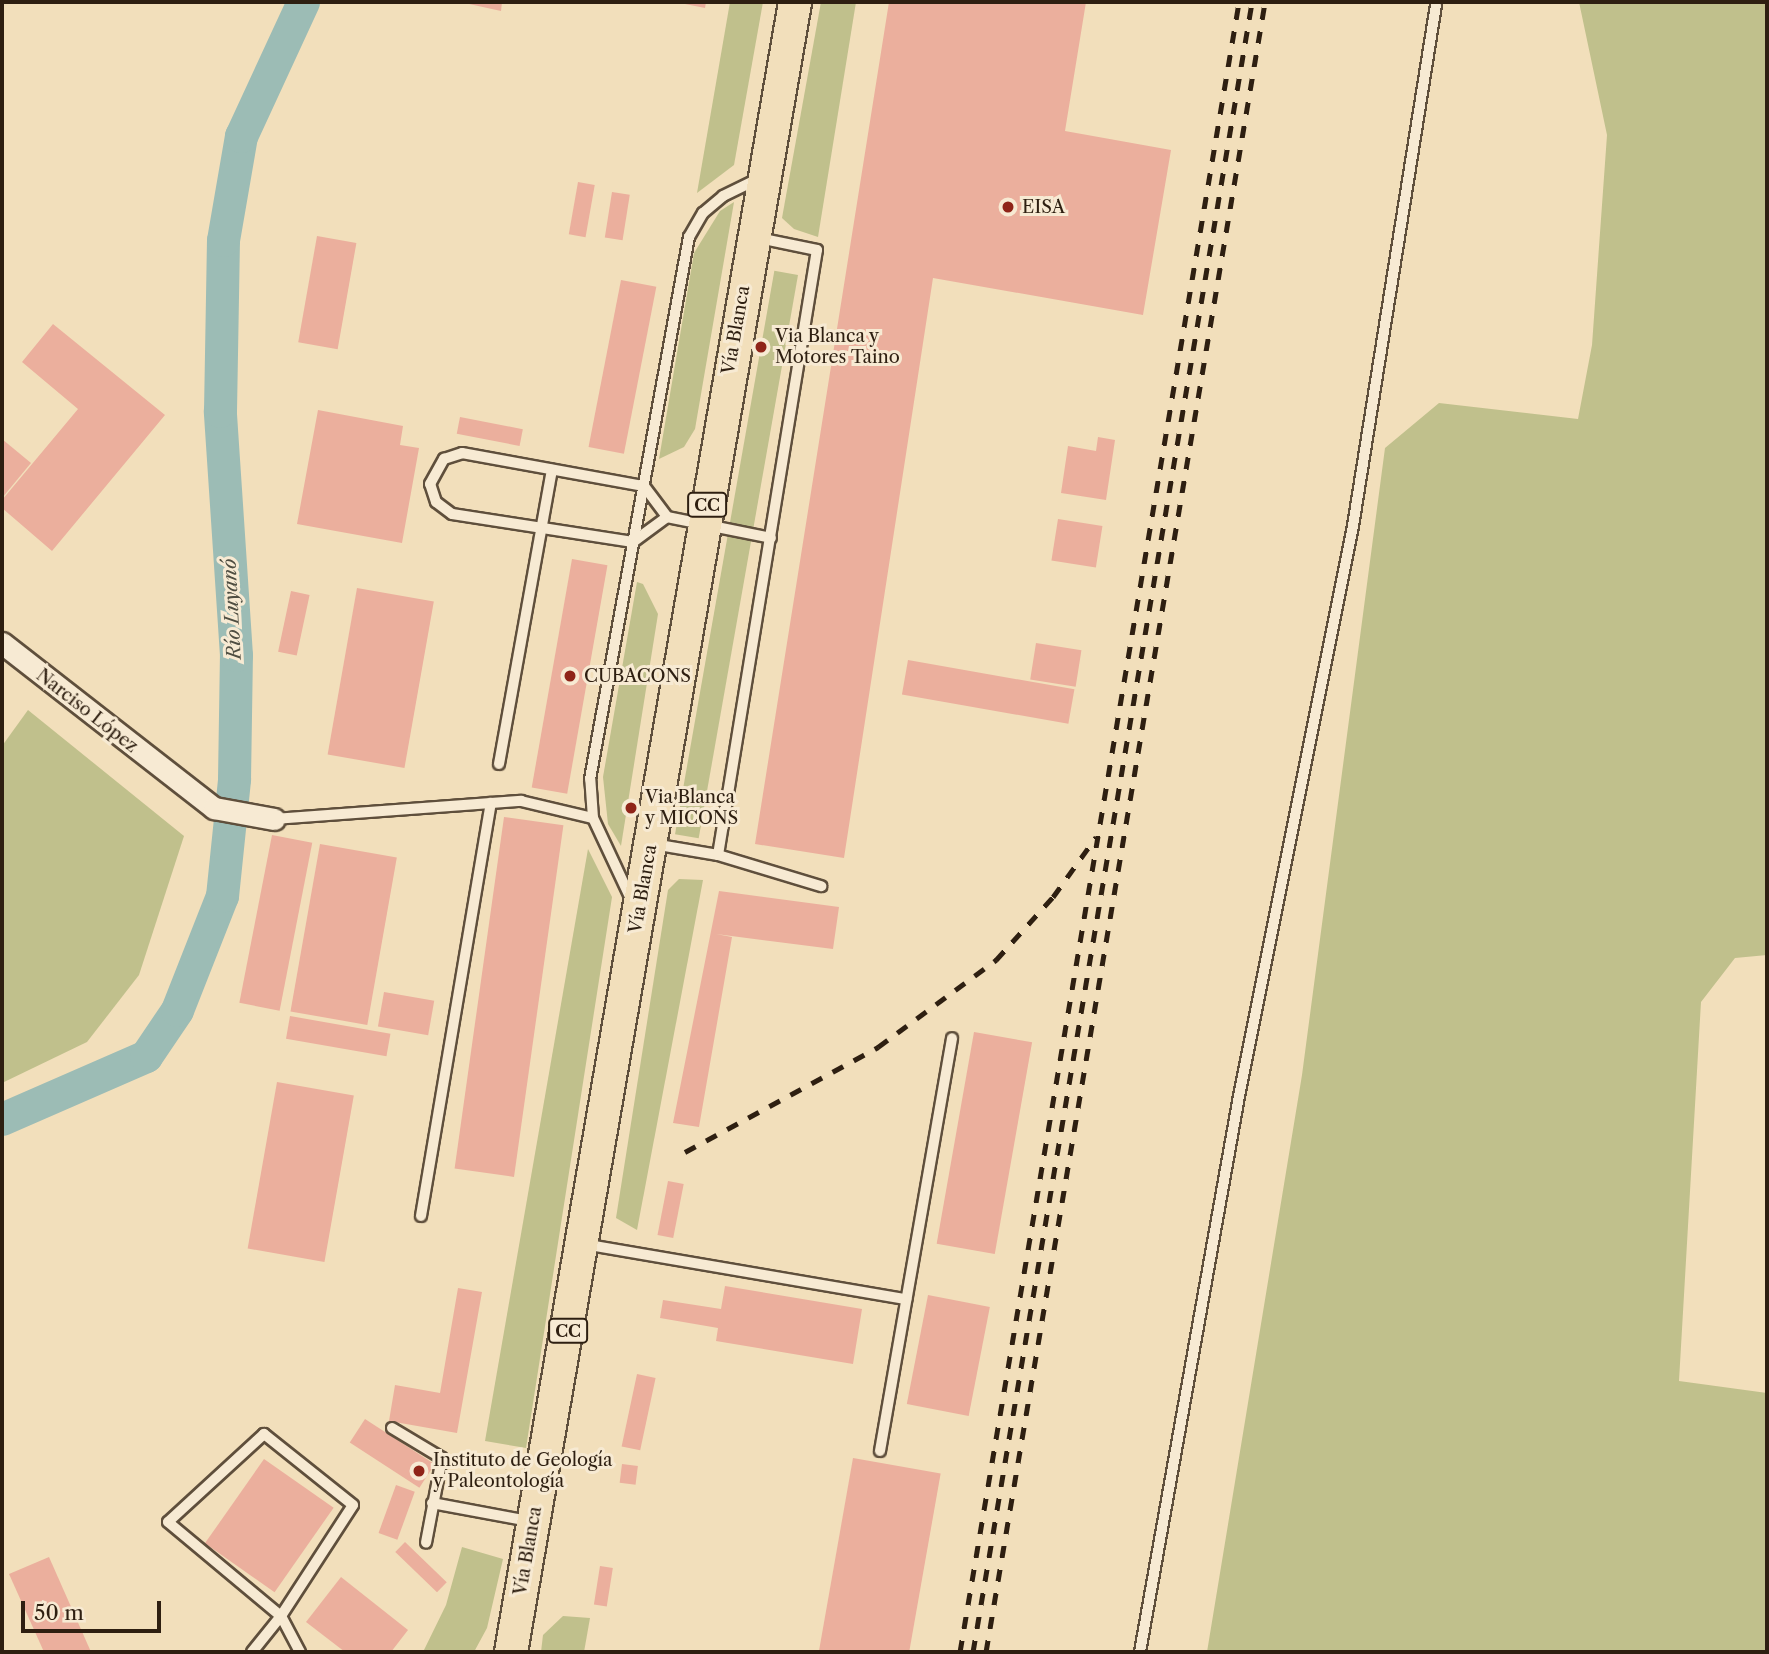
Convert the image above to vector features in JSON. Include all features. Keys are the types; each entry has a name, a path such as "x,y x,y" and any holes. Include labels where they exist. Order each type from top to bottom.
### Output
{"main road":[{"name":"Vía Blanca","path":"511,1652 583,1244 752,237 795,2"}],"street":[{"name":"Narciso López","path":"2,643 172,779 214,808 274,819"}],"lane":[{"path":"1140,1652 1239,1096 1353,526 1436,5"},
{"path":"639,914 593,818 590,779 689,237 703,213 723,196 763,177"},
{"path":"718,855 817,250 752,237"},
{"path":"667,517 633,542 452,514 432,494 432,474 444,458 462,453 644,486 667,517 772,538"},
{"path":"499,764 552,470"},
{"path":"274,819 521,801 593,818"},
{"path":"421,1216 491,803"},
{"path":"651,844 718,855 821,886"},
{"path":"880,1451 952,1038"},
{"path":"583,1244 906,1299"},
{"path":"392,1428 442,1458 426,1543"},
{"path":"252,1652 281,1616 353,1505 264,1434 169,1522 281,1616 300,1652"},
{"path":"432,1503 534,1522"}],"green space":[{"path":"730,2 763,2 734,165 697,193"},
{"path":"821,2 856,2 818,237 794,229 782,218"},
{"path":"1579,2 1767,2 1767,955 1735,958 1701,1002 1679,1381 1767,1393 1767,1652 1207,1652 1302,1075 1385,448 1439,403 1578,419 1592,345 1607,135"},
{"path":"734,202 695,429 684,447 659,459 694,253 720,211"},
{"path":"774,271 798,275 699,838 675,834"},
{"path":"637,582 643,584 658,614 621,846 608,824 603,777"},
{"path":"28,710 184,836 139,975 87,1042 2,1083 2,746"},
{"path":"588,849 612,897 526,1448 485,1441"},
{"path":"679,879 703,880 637,1230 616,1218 668,890"},
{"path":"462,1547 503,1559 487,1628 474,1652 423,1652 446,1605"},
{"path":"563,1616 590,1618 584,1652 541,1652 543,1635"}],"building":[{"path":"460,2 502,2 501,11"},
{"path":"675,2 706,2 705,8"},
{"path":"889,2 1086,2 1065,131 1171,150 1143,315 933,278 844,858 755,844"},
{"path":"578,182 595,185 586,237 569,234"},
{"path":"612,192 630,195 623,240 605,237"},
{"path":"317,236 356,243 338,349 298,342"},
{"path":"621,280 656,287 624,454 589,447"},
{"path":"53,324 165,415 52,551 2,508 2,500 78,409 22,362"},
{"path":"318,410 403,426 400,445 419,448 402,543 297,524"},
{"path":"460,417 523,429 520,446 457,434"},
{"path":"1098,437 1115,440 1106,500 1061,493 1068,446 1096,451"},
{"path":"2,439 31,463 2,498"},
{"path":"1058,519 1102,526 1096,568 1051,560"},
{"name":"CUBACONS","path":"572,559 607,565 567,794 532,787"},
{"path":"357,588 434,602 404,768 328,754"},
{"path":"291,591 310,595 297,656 278,652"},
{"path":"1036,643 1081,650 1076,687 1030,680"},
{"path":"908,660 1074,689 1068,724 902,694"},
{"path":"504,817 563,825 514,1177 455,1169"},
{"path":"272,835 312,843 280,1011 239,1003"},
{"path":"320,844 397,858 367,1025 290,1011"},
{"path":"719,891 839,907 833,949 716,934 732,937 699,1127 673,1123"},
{"path":"384,992 434,1001 428,1035 378,1026"},
{"path":"290,1016 390,1034 386,1056 286,1039"},
{"path":"974,1032 1032,1042 995,1254 937,1244"},
{"path":"277,1082 354,1096 324,1262 248,1248"},
{"path":"668,1181 684,1184 673,1238 658,1235"},
{"path":"725,1286 862,1309 853,1364 716,1341 718,1328 660,1318 663,1300 721,1309"},
{"path":"458,1288 482,1292 457,1433 389,1421 395,1385 440,1393"},
{"path":"928,1295 990,1307 969,1416 907,1404"},
{"path":"637,1374 656,1378 640,1450 622,1446"},
{"path":"365,1419 435,1464 419,1488 350,1442"},
{"path":"853,1458 941,1473 909,1652 819,1652"},
{"path":"264,1459 334,1508 275,1592 205,1543"},
{"path":"622,1464 638,1466 636,1485 620,1483"},
{"path":"396,1485 415,1492 397,1540 379,1533"},
{"path":"405,1542 447,1582 437,1592 395,1552"},
{"path":"49,1557 91,1652 44,1652 9,1574"},
{"path":"600,1566 613,1568 607,1607 594,1605"},
{"path":"341,1577 408,1630 391,1652 345,1652 306,1622"}],"waterway":[{"name":"Río Luyanó","path":"2,1119 146,1056 177,1010 222,896 234,779 236,655 220,411 223,240 241,136 303,2"}],"railway":[{"path":"960,1652 1239,2"},
{"path":"973,1652 1252,2"},
{"path":"986,1652 1265,2"},
{"path":"685,1152 878,1047 996,960 1053,897 1096,837"}],"place":[{"name":"EISA","path":"1008,207"},
{"name":"Via Blanca y Motores Taino","path":"761,347"},
{"name":"CUBACONS","path":"570,676"},
{"name":"Via Blanca y MICONS","path":"631,808"},
{"name":"Instituto de Geología y Paleontología","path":"419,1471"}]}
